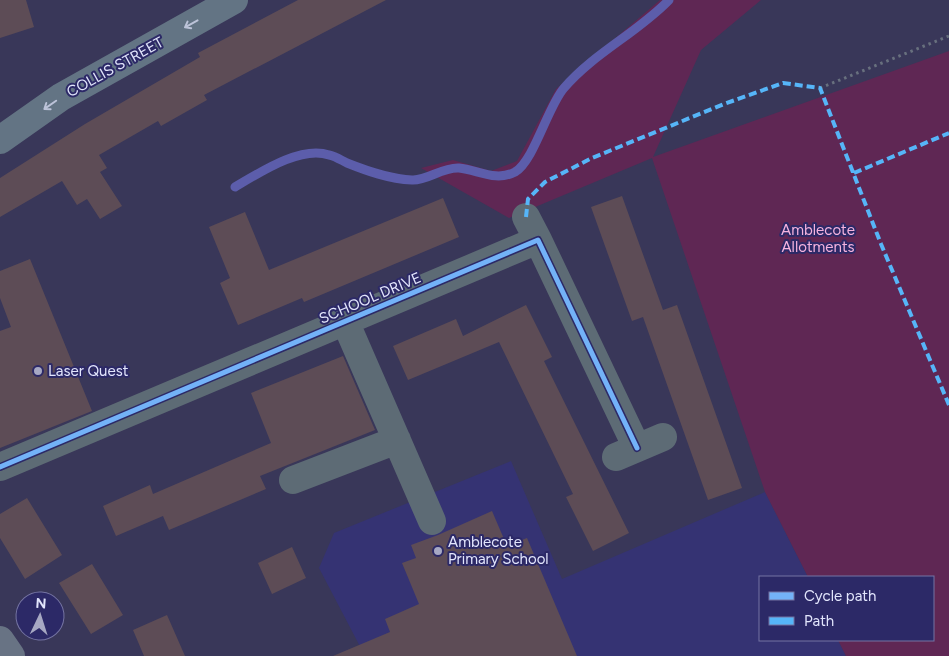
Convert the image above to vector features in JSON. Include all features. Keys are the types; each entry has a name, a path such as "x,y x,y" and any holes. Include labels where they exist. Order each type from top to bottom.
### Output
{"highway":[{"path":"0,640 10,656"}],"main road":[{"name":"COLLIS STREET","path":"0,140 61,97 234,0"}],"street":[{"name":"SCHOOL DRIVE","path":"0,467 345,321 532,229 627,452 663,437"},
{"path":"345,321 432,521"},
{"path":"293,480 397,440"}],"path":[{"path":"820,88 949,36"}],"shaded area":[{"name":"Amblecote Primary School","path":"511,461 562,579 765,492 807,576 759,576 759,641 838,641 846,656 365,656 319,568 334,533"}],"green space":[{"name":"Amblecote Allotments","path":"660,0 761,0 701,50 653,157 949,51 949,656 846,656 838,641 934,641 934,576 807,576 765,492 652,158 509,218 421,168 453,160 491,171 517,161 556,89"}],"building":[{"path":"0,0 26,0 34,27 0,38"},
{"path":"298,0 386,0 204,95 207,100 161,126 158,121 99,155 107,168 100,172 122,206 100,219 87,199 77,205 62,181 0,217 0,178 85,124 200,57 198,53"},
{"path":"622,196 663,310 677,305 742,488 708,500 643,317 632,321 591,207"},
{"path":"443,198 459,237 304,302 302,298 238,325 220,283 230,278 209,227 245,212 269,270"},
{"name":"Laser Quest","path":"30,259 92,411 0,448 0,331 11,327 0,298 0,271"},
{"path":"526,305 552,357 544,361 629,533 593,551 566,497 573,494 499,342 408,380 393,346 456,319 463,336"},
{"path":"343,356 375,430 260,476 266,489 169,530 163,516 116,536 103,506 150,485 153,494 271,443 251,393"},
{"path":"27,498 62,555 25,579 0,538 0,514"},
{"path":"492,511 507,546 527,538 577,656 333,656 390,632 385,619 419,604 402,563 416,558 411,545"},
{"path":"292,547 306,578 272,594 258,563"},
{"path":"92,564 123,615 91,634 59,583"},
{"path":"167,615 185,656 144,656 133,630"}],"waterway":[{"path":"235,187 280,162 293,157 318,153 333,156 378,174 412,180 418,180 453,168 466,169 494,176 508,175 515,172 528,157 552,107 564,88 602,53 657,12 669,0"}],"marked path":[{"path":"526,217 528,199 545,182 592,158 724,104 783,83 820,88 881,244 949,405"},
{"path":"854,173 949,133"}],"cycle path":[{"path":"0,467 538,240 637,448"}],"place":[{"name":"Laser Quest","path":"38,371"},
{"name":"Amblecote Primary School","path":"438,551"}]}
